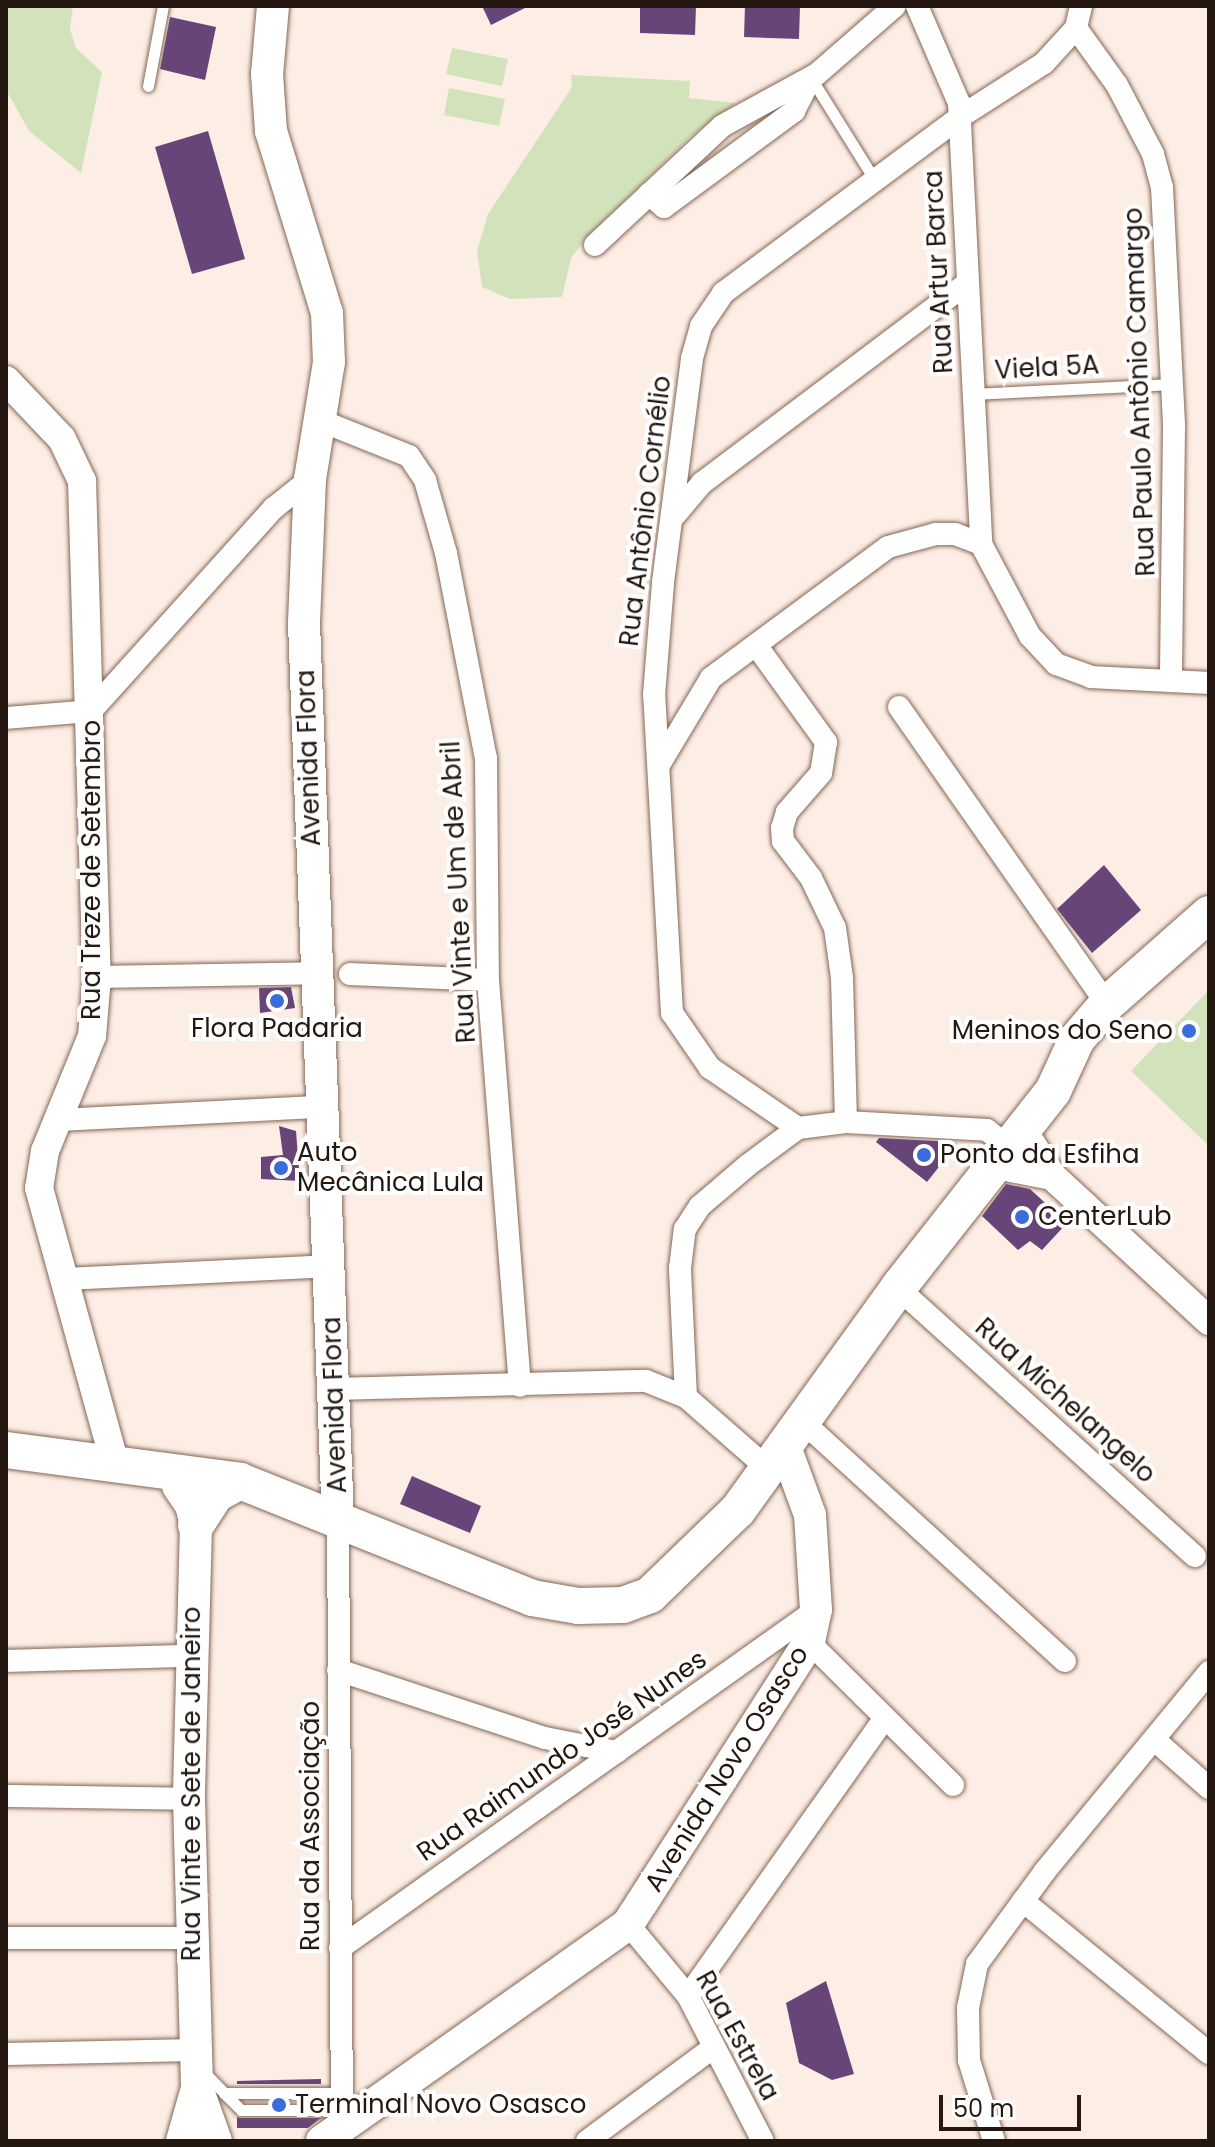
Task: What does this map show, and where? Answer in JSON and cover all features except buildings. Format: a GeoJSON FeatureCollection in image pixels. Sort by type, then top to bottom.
{"type":"FeatureCollection","features":[{"type":"Feature","properties":{"kind":"main road","name":"Avenida Flora"},"geometry":{"type":"LineString","coordinates":[[273,6],[267,60],[271,131],[327,313],[329,362],[310,479],[304,623],[320,1107],[331,1266],[338,1521]]}},
{"type":"Feature","properties":{"kind":"main road"},"geometry":{"type":"LineString","coordinates":[[6,1450],[115,1464],[168,1479],[178,1470],[228,1487],[276,1497],[532,1598],[578,1606],[623,1605],[650,1595],[738,1510],[898,1288],[1053,1091],[1077,1039],[1107,1004],[1209,914]]}},
{"type":"Feature","properties":{"kind":"main road","name":"Avenida Novo Osasco"},"geometry":{"type":"LineString","coordinates":[[337,2119],[628,1924],[809,1642],[816,1610],[810,1515],[784,1445]]}},
{"type":"Feature","properties":{"kind":"main road","name":"Rua Vinte e Sete de Janeiro"},"geometry":{"type":"LineString","coordinates":[[168,1479],[191,1505],[196,1525],[189,1656],[191,1938],[203,2073],[216,2141]]}},
{"type":"Feature","properties":{"kind":"main road"},"geometry":{"type":"LineString","coordinates":[[196,1525],[228,1487]]}},
{"type":"Feature","properties":{"kind":"main road","name":"Rua Vinte e Sete de Janeiro"},"geometry":{"type":"LineString","coordinates":[[182,2141],[203,2073]]}},
{"type":"Feature","properties":{"kind":"street"},"geometry":{"type":"LineString","coordinates":[[595,245],[722,126],[811,78],[895,6]]}},
{"type":"Feature","properties":{"kind":"street","name":"Rua Artur Barca"},"geometry":{"type":"LineString","coordinates":[[917,6],[959,103],[981,544]]}},
{"type":"Feature","properties":{"kind":"street","name":"Rua Antônio Cornélio"},"geometry":{"type":"LineString","coordinates":[[798,1128],[710,1068],[672,1013],[654,695],[663,582],[675,515],[692,358],[701,326],[723,293],[960,117],[1044,63],[1078,17]]}},
{"type":"Feature","properties":{"kind":"street","name":"Rua Paulo Antônio Camargo"},"geometry":{"type":"LineString","coordinates":[[1078,17],[1153,154],[1166,218],[1172,384],[1171,681]]}},
{"type":"Feature","properties":{"kind":"street"},"geometry":{"type":"LineString","coordinates":[[649,194],[664,207],[794,111],[811,78]]}},
{"type":"Feature","properties":{"kind":"street"},"geometry":{"type":"LineString","coordinates":[[675,515],[702,483],[966,284]]}},
{"type":"Feature","properties":{"kind":"street","name":"Rua Treze de Setembro"},"geometry":{"type":"LineString","coordinates":[[9,387],[62,439],[82,481],[97,977],[92,1036],[45,1151],[39,1188],[115,1464]]}},
{"type":"Feature","properties":{"kind":"street","name":"Rua Vinte e Um de Abril"},"geometry":{"type":"LineString","coordinates":[[319,420],[409,456],[425,480],[446,553],[486,758],[488,980],[520,1386]]}},
{"type":"Feature","properties":{"kind":"street"},"geometry":{"type":"LineString","coordinates":[[6,718],[91,711],[274,508],[310,479]]}},
{"type":"Feature","properties":{"kind":"street"},"geometry":{"type":"LineString","coordinates":[[658,767],[711,678],[888,547],[936,534],[955,534],[981,544],[1030,636],[1056,664],[1091,677],[1209,683]]}},
{"type":"Feature","properties":{"kind":"street"},"geometry":{"type":"LineString","coordinates":[[756,645],[826,742],[821,773],[787,812],[782,828],[783,841],[811,878],[835,928],[842,978],[846,1122]]}},
{"type":"Feature","properties":{"kind":"street"},"geometry":{"type":"LineString","coordinates":[[899,707],[1107,1004]]}},
{"type":"Feature","properties":{"kind":"street"},"geometry":{"type":"LineString","coordinates":[[97,977],[316,973]]}},
{"type":"Feature","properties":{"kind":"street"},"geometry":{"type":"LineString","coordinates":[[350,974],[488,980]]}},
{"type":"Feature","properties":{"kind":"street"},"geometry":{"type":"LineString","coordinates":[[60,1120],[320,1107]]}},
{"type":"Feature","properties":{"kind":"street"},"geometry":{"type":"LineString","coordinates":[[686,1397],[680,1268],[685,1229],[700,1206],[798,1128],[846,1122],[987,1130],[1052,1176],[1209,1321]]}},
{"type":"Feature","properties":{"kind":"street"},"geometry":{"type":"LineString","coordinates":[[1009,1147],[1052,1176]]}},
{"type":"Feature","properties":{"kind":"street"},"geometry":{"type":"LineString","coordinates":[[66,1279],[331,1266]]}},
{"type":"Feature","properties":{"kind":"street","name":"Rua Michelangelo"},"geometry":{"type":"LineString","coordinates":[[898,1288],[1195,1556]]}},
{"type":"Feature","properties":{"kind":"street"},"geometry":{"type":"LineString","coordinates":[[334,1389],[646,1381],[784,1445],[1065,1661]]}},
{"type":"Feature","properties":{"kind":"street","name":"Rua da Associação"},"geometry":{"type":"LineString","coordinates":[[337,2119],[340,1948],[338,1521]]}},
{"type":"Feature","properties":{"kind":"street","name":"Rua Raimundo José Nunes"},"geometry":{"type":"LineString","coordinates":[[340,1948],[816,1610]]}},
{"type":"Feature","properties":{"kind":"street"},"geometry":{"type":"LineString","coordinates":[[809,1642],[883,1721],[953,1785]]}},
{"type":"Feature","properties":{"kind":"street"},"geometry":{"type":"LineString","coordinates":[[6,1661],[189,1656]]}},
{"type":"Feature","properties":{"kind":"street"},"geometry":{"type":"LineString","coordinates":[[338,1670],[545,1738],[617,1752]]}},
{"type":"Feature","properties":{"kind":"street"},"geometry":{"type":"LineString","coordinates":[[994,2141],[969,2060],[968,2008],[977,1964],[1023,1901],[1157,1742],[1209,1672]]}},
{"type":"Feature","properties":{"kind":"street"},"geometry":{"type":"LineString","coordinates":[[688,1996],[883,1721]]}},
{"type":"Feature","properties":{"kind":"street"},"geometry":{"type":"LineString","coordinates":[[1157,1742],[1209,1788]]}},
{"type":"Feature","properties":{"kind":"street"},"geometry":{"type":"LineString","coordinates":[[6,1796],[189,1799]]}},
{"type":"Feature","properties":{"kind":"street"},"geometry":{"type":"LineString","coordinates":[[1023,1901],[1209,2053]]}},
{"type":"Feature","properties":{"kind":"street","name":"Rua Estrela"},"geometry":{"type":"LineString","coordinates":[[628,1924],[688,1996],[763,2141]]}},
{"type":"Feature","properties":{"kind":"street"},"geometry":{"type":"LineString","coordinates":[[6,1938],[191,1938]]}},
{"type":"Feature","properties":{"kind":"street"},"geometry":{"type":"LineString","coordinates":[[587,2141],[714,2047]]}},
{"type":"Feature","properties":{"kind":"street"},"geometry":{"type":"LineString","coordinates":[[6,2054],[203,2073]]}},
{"type":"Feature","properties":{"kind":"lane"},"geometry":{"type":"LineString","coordinates":[[148,86],[163,6]]}},
{"type":"Feature","properties":{"kind":"lane"},"geometry":{"type":"LineString","coordinates":[[811,78],[874,179]]}},
{"type":"Feature","properties":{"kind":"lane","name":"Viela 5A"},"geometry":{"type":"LineString","coordinates":[[973,394],[1172,384]]}},
{"type":"Feature","properties":{"kind":"lane"},"geometry":{"type":"LineString","coordinates":[[203,2073],[241,2110],[337,2119]]}},
{"type":"Feature","properties":{"kind":"lane"},"geometry":{"type":"LineString","coordinates":[[203,2073],[337,2119]]}},
{"type":"Feature","properties":{"kind":"green space"},"geometry":{"type":"Polygon","coordinates":[[[6,6],[73,6],[70,29],[76,48],[102,72],[81,173],[29,131],[6,90],[6,6]]]}},
{"type":"Feature","properties":{"kind":"green space"},"geometry":{"type":"Polygon","coordinates":[[[452,48],[508,59],[502,86],[446,74],[452,48]]]}},
{"type":"Feature","properties":{"kind":"green space"},"geometry":{"type":"Polygon","coordinates":[[[571,75],[690,81],[689,98],[736,103],[691,136],[591,233],[571,258],[562,297],[510,299],[482,287],[477,251],[488,214],[572,87],[571,75]]]}},
{"type":"Feature","properties":{"kind":"green space"},"geometry":{"type":"Polygon","coordinates":[[[449,88],[505,99],[499,126],[444,115],[449,88]]]}},
{"type":"Feature","properties":{"kind":"green space","name":"Meninos do Seno"},"geometry":{"type":"Polygon","coordinates":[[[1209,990],[1209,1146],[1131,1071],[1209,990]]]}},
{"type":"Feature","properties":{"kind":"place","name":"Flora Padaria"},"geometry":{"type":"Point","coordinates":[277,1001]}},
{"type":"Feature","properties":{"kind":"place","name":"Meninos do Seno"},"geometry":{"type":"Point","coordinates":[1189,1031]}},
{"type":"Feature","properties":{"kind":"place","name":"Ponto da Esfiha"},"geometry":{"type":"Point","coordinates":[924,1155]}},
{"type":"Feature","properties":{"kind":"place","name":"Auto Mecânica Lula"},"geometry":{"type":"Point","coordinates":[281,1168]}},
{"type":"Feature","properties":{"kind":"place","name":"CenterLub"},"geometry":{"type":"Point","coordinates":[1022,1217]}},
{"type":"Feature","properties":{"kind":"place","name":"Terminal Novo Osasco"},"geometry":{"type":"Point","coordinates":[279,2105]}}]}
